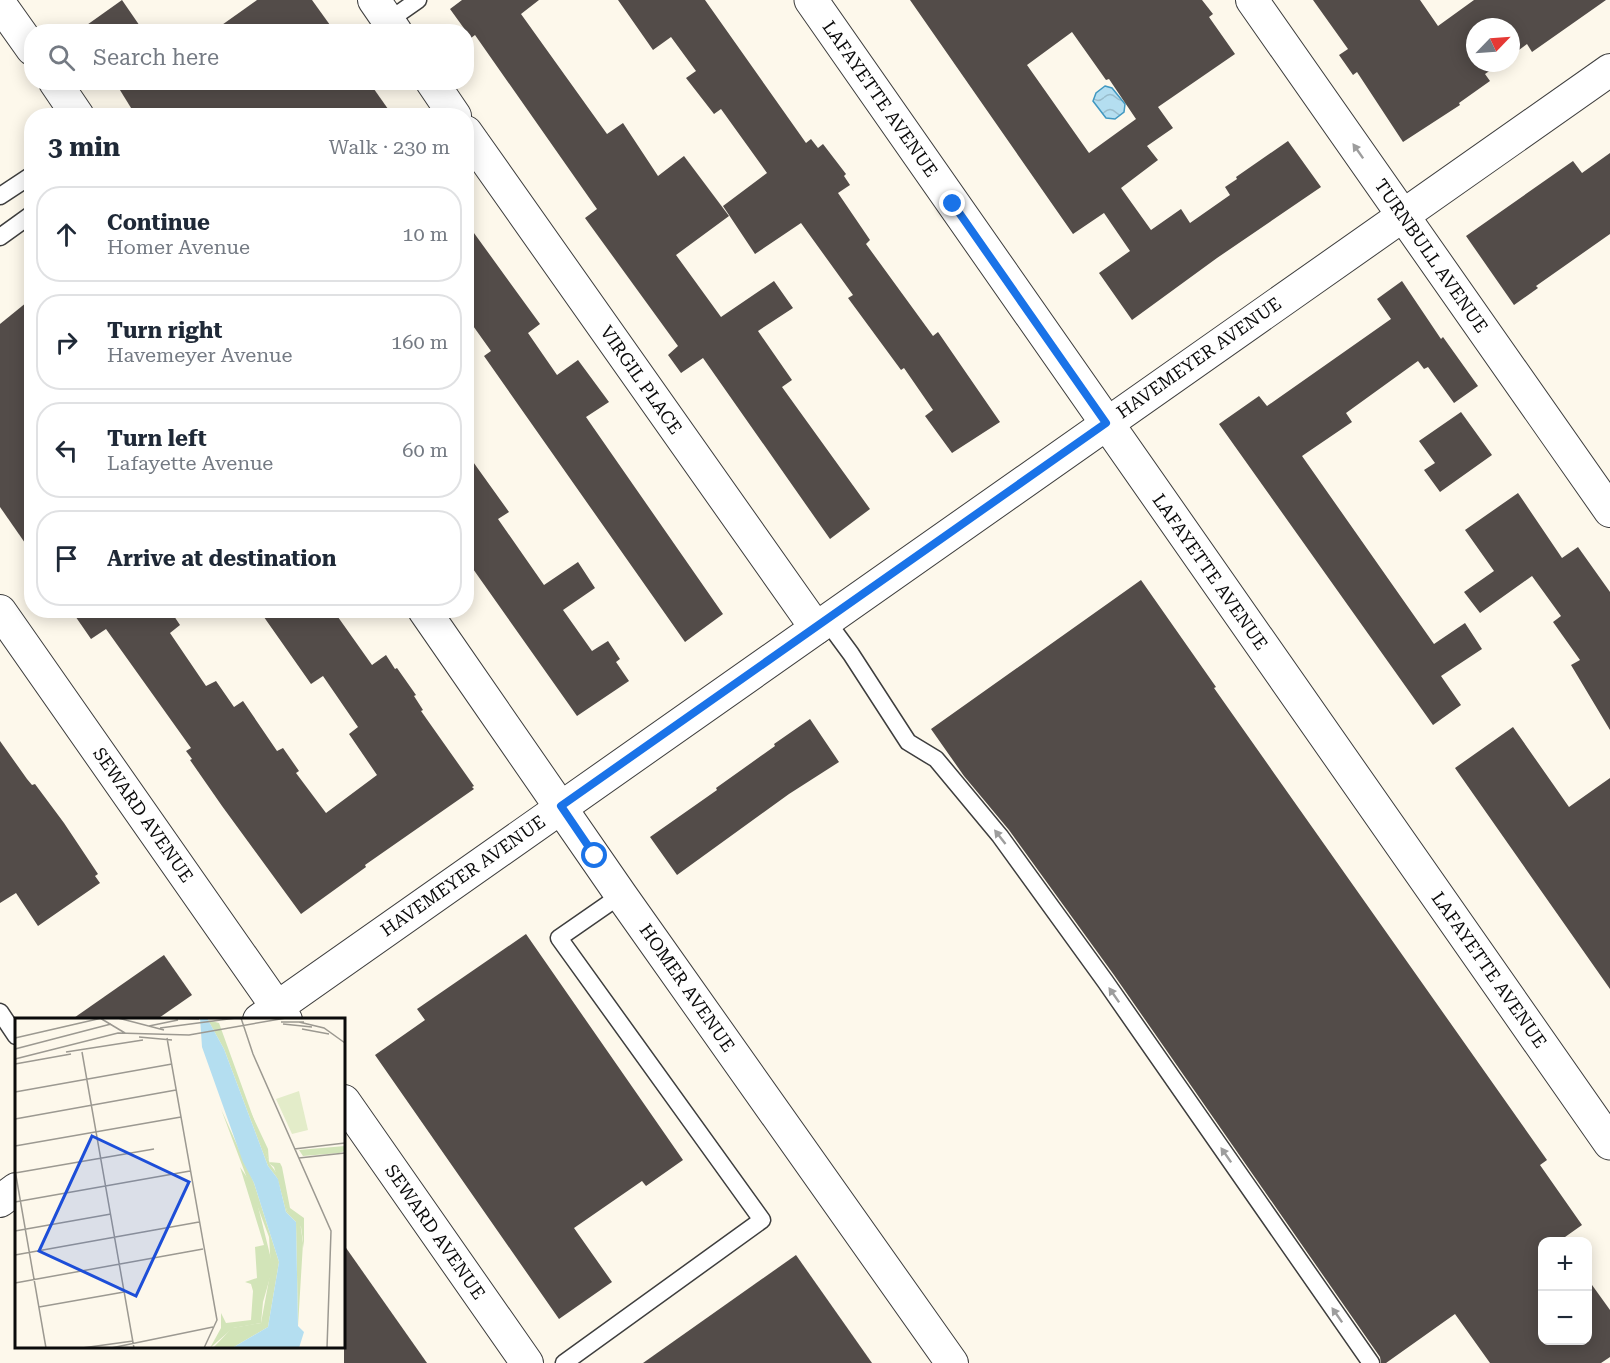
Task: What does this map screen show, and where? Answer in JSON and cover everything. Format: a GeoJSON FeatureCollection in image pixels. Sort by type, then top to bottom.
{"type":"FeatureCollection","features":[{"type":"Feature","properties":{"kind":"street","name":"LAFAYETTE AVENUE"},"geometry":{"type":"LineString","coordinates":[[811,0],[1610,1143]]}},
{"type":"Feature","properties":{"kind":"street","name":"TURNBULL AVENUE"},"geometry":{"type":"LineString","coordinates":[[1252,0],[1610,511]]}},
{"type":"Feature","properties":{"kind":"street"},"geometry":{"type":"LineString","coordinates":[[0,4],[24,38]]}},
{"type":"Feature","properties":{"kind":"street","name":"HAVEMEYER AVENUE"},"geometry":{"type":"LineString","coordinates":[[274,1015],[561,806],[1610,70]]}},
{"type":"Feature","properties":{"kind":"street"},"geometry":{"type":"LineString","coordinates":[[60,90],[73,108]]}},
{"type":"Feature","properties":{"kind":"street"},"geometry":{"type":"LineString","coordinates":[[437,90],[450,108]]}},
{"type":"Feature","properties":{"kind":"street","name":"VIRGIL PLACE"},"geometry":{"type":"LineString","coordinates":[[474,143],[821,624]]}},
{"type":"Feature","properties":{"kind":"street","name":"SEWARD AVENUE"},"geometry":{"type":"LineString","coordinates":[[0,611],[274,1015]]}},
{"type":"Feature","properties":{"kind":"street","name":"HOMER AVENUE"},"geometry":{"type":"LineString","coordinates":[[430,618],[621,895],[952,1363]]}},
{"type":"Feature","properties":{"kind":"street","name":"SEWARD AVENUE"},"geometry":{"type":"LineString","coordinates":[[345,1102],[527,1363]]}},
{"type":"Feature","properties":{"kind":"street"},"geometry":{"type":"LineString","coordinates":[[0,1201],[15,1190]]}},
{"type":"Feature","properties":{"kind":"lane"},"geometry":{"type":"LineString","coordinates":[[386,17],[418,0]]}},
{"type":"Feature","properties":{"kind":"lane"},"geometry":{"type":"LineString","coordinates":[[0,196],[24,180]]}},
{"type":"Feature","properties":{"kind":"lane"},"geometry":{"type":"LineString","coordinates":[[0,237],[24,220]]}},
{"type":"Feature","properties":{"kind":"lane"},"geometry":{"type":"LineString","coordinates":[[821,624],[851,654],[908,742],[936,759],[1000,836],[1105,981],[1371,1363]]}},
{"type":"Feature","properties":{"kind":"lane"},"geometry":{"type":"LineString","coordinates":[[564,1363],[762,1221],[559,938],[621,895]]}},
{"type":"Feature","properties":{"kind":"lane"},"geometry":{"type":"LineString","coordinates":[[0,1012],[15,1034]]}},
{"type":"Feature","properties":{"kind":"water"},"geometry":{"type":"Polygon","coordinates":[[[1105,86],[1112,88],[1125,104],[1124,112],[1115,119],[1106,118],[1093,101],[1096,93],[1105,86]]]}},
{"type":"Feature","properties":{"kind":"building"},"geometry":{"type":"Polygon","coordinates":[[[122,0],[138,24],[88,24],[122,0]]]}},
{"type":"Feature","properties":{"kind":"building"},"geometry":{"type":"Polygon","coordinates":[[[257,0],[312,0],[329,24],[223,24],[257,0]]]}},
{"type":"Feature","properties":{"kind":"building"},"geometry":{"type":"Polygon","coordinates":[[[462,0],[539,0],[521,14],[607,134],[623,123],[658,176],[684,156],[729,216],[676,255],[721,317],[774,281],[793,308],[758,331],[792,380],[782,387],[870,509],[830,539],[703,358],[681,373],[668,355],[678,346],[585,218],[597,209],[474,36],[474,24],[461,24],[450,9],[462,0]]]}},
{"type":"Feature","properties":{"kind":"building"},"geometry":{"type":"Polygon","coordinates":[[[618,0],[705,0],[806,143],[811,139],[818,148],[823,144],[846,174],[844,176],[850,185],[838,193],[870,240],[866,244],[933,336],[938,332],[1000,422],[952,453],[925,416],[933,410],[904,368],[901,370],[848,298],[853,295],[801,223],[755,254],[723,206],[767,173],[721,109],[714,114],[686,78],[696,71],[671,37],[653,50],[618,0]]]}},
{"type":"Feature","properties":{"kind":"building"},"geometry":{"type":"Polygon","coordinates":[[[910,0],[1202,0],[1213,14],[1209,17],[1235,54],[1158,107],[1173,128],[1147,146],[1158,160],[1121,188],[1151,230],[1181,209],[1190,223],[1230,195],[1225,187],[1237,179],[1236,177],[1288,141],[1321,187],[1132,320],[1099,273],[1130,251],[1104,213],[1073,234],[910,0]],[[1072,32],[1027,65],[1089,153],[1136,119],[1109,79],[1106,80],[1072,32]]]}},
{"type":"Feature","properties":{"kind":"building"},"geometry":{"type":"Polygon","coordinates":[[[1313,0],[1420,0],[1438,26],[1474,0],[1606,0],[1532,52],[1527,44],[1520,49],[1520,18],[1466,18],[1466,72],[1488,72],[1485,74],[1490,81],[1459,103],[1460,105],[1403,142],[1357,72],[1353,75],[1339,55],[1348,49],[1313,0]]]}},
{"type":"Feature","properties":{"kind":"building"},"geometry":{"type":"Polygon","coordinates":[[[120,90],[375,90],[387,108],[131,108],[120,90]]]}},
{"type":"Feature","properties":{"kind":"building"},"geometry":{"type":"Polygon","coordinates":[[[1610,153],[1610,234],[1536,286],[1538,288],[1514,305],[1466,236],[1573,161],[1582,173],[1610,153]]]}},
{"type":"Feature","properties":{"kind":"building"},"geometry":{"type":"Polygon","coordinates":[[[474,233],[540,324],[528,333],[557,375],[578,360],[609,402],[586,417],[723,614],[685,642],[484,356],[491,351],[474,327],[474,233]]]}},
{"type":"Feature","properties":{"kind":"building"},"geometry":{"type":"Polygon","coordinates":[[[1402,281],[1441,339],[1443,337],[1478,386],[1454,403],[1428,367],[1424,369],[1418,361],[1346,413],[1352,422],[1302,456],[1434,644],[1465,623],[1482,649],[1441,676],[1461,705],[1433,725],[1219,424],[1259,396],[1267,406],[1391,319],[1377,299],[1402,281]]]}},
{"type":"Feature","properties":{"kind":"building"},"geometry":{"type":"Polygon","coordinates":[[[24,304],[24,542],[0,507],[0,324],[24,304]]]}},
{"type":"Feature","properties":{"kind":"building"},"geometry":{"type":"Polygon","coordinates":[[[1461,412],[1492,455],[1440,492],[1424,470],[1435,463],[1419,441],[1461,412]]]}},
{"type":"Feature","properties":{"kind":"building"},"geometry":{"type":"Polygon","coordinates":[[[474,463],[509,512],[498,519],[544,585],[578,562],[595,588],[563,610],[592,651],[608,641],[620,659],[616,662],[629,681],[577,716],[474,570],[474,463]]]}},
{"type":"Feature","properties":{"kind":"building"},"geometry":{"type":"Polygon","coordinates":[[[1518,493],[1562,558],[1578,547],[1610,592],[1610,730],[1571,665],[1580,660],[1553,622],[1561,616],[1532,576],[1480,613],[1464,592],[1494,571],[1465,530],[1518,493]]]}},
{"type":"Feature","properties":{"kind":"building"},"geometry":{"type":"Polygon","coordinates":[[[1141,580],[1216,687],[1214,688],[1547,1160],[1540,1165],[1582,1225],[1565,1237],[1538,1237],[1538,1345],[1592,1345],[1592,1285],[1610,1310],[1610,1357],[1601,1363],[1490,1363],[1455,1314],[1386,1363],[1381,1363],[1380,1357],[1114,975],[1009,830],[964,776],[931,729],[1141,580]]]}},
{"type":"Feature","properties":{"kind":"building"},"geometry":{"type":"Polygon","coordinates":[[[77,618],[175,618],[180,625],[170,633],[206,686],[216,681],[234,707],[243,701],[277,751],[283,748],[299,771],[296,773],[326,813],[377,775],[349,734],[358,727],[323,676],[311,684],[265,618],[339,618],[372,665],[386,655],[395,669],[397,668],[416,695],[414,696],[423,710],[421,711],[474,789],[365,865],[366,867],[301,914],[190,760],[192,759],[186,751],[191,748],[106,629],[91,639],[77,618]]]}},
{"type":"Feature","properties":{"kind":"building"},"geometry":{"type":"Polygon","coordinates":[[[810,719],[839,762],[789,794],[677,875],[650,837],[717,790],[716,788],[810,719]]]}},
{"type":"Feature","properties":{"kind":"building"},"geometry":{"type":"Polygon","coordinates":[[[1513,727],[1569,807],[1610,778],[1610,989],[1455,768],[1513,727]]]}},
{"type":"Feature","properties":{"kind":"building"},"geometry":{"type":"Polygon","coordinates":[[[0,741],[27,779],[32,785],[35,784],[64,823],[98,874],[95,876],[100,883],[38,926],[16,893],[0,903],[0,741]]]}},
{"type":"Feature","properties":{"kind":"building"},"geometry":{"type":"Polygon","coordinates":[[[526,934],[683,1160],[646,1186],[642,1181],[574,1228],[612,1282],[559,1319],[375,1055],[425,1020],[417,1009],[526,934]]]}},
{"type":"Feature","properties":{"kind":"building"},"geometry":{"type":"Polygon","coordinates":[[[164,955],[192,995],[159,1018],[74,1018],[164,955]]]}},
{"type":"Feature","properties":{"kind":"building"},"geometry":{"type":"Polygon","coordinates":[[[345,1246],[427,1363],[344,1363],[345,1348],[345,1246]]]}},
{"type":"Feature","properties":{"kind":"building"},"geometry":{"type":"Polygon","coordinates":[[[796,1255],[872,1363],[643,1363],[796,1255]]]}},
{"type":"Feature","properties":{"kind":"route"},"geometry":{"type":"LineString","coordinates":[[595,856],[561,806],[1106,423],[953,204]]}}]}
